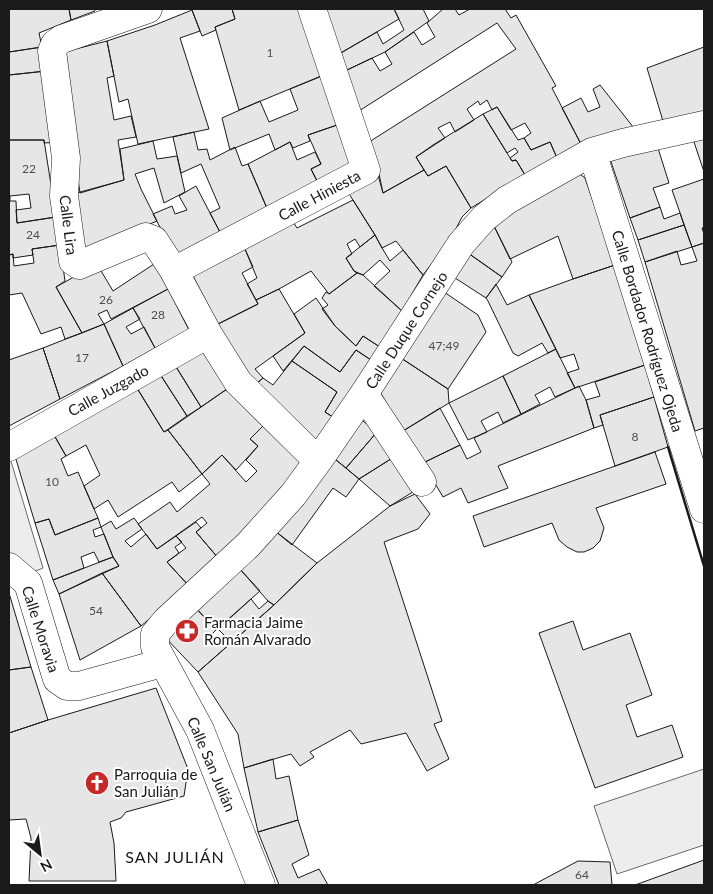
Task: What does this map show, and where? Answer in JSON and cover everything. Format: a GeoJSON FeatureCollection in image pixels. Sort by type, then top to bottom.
{"type":"FeatureCollection","features":[{"type":"Feature","properties":{"kind":"street","name":"Calle Lira"},"geometry":{"type":"LineString","coordinates":[[148,9],[62,39],[54,44],[52,51],[66,158],[64,196],[73,262],[79,265],[146,237],[154,240],[238,382],[318,461]]}},
{"type":"Feature","properties":{"kind":"street","name":"Calle Hiniesta"},"geometry":{"type":"LineString","coordinates":[[174,271],[366,170],[312,9]]}},
{"type":"Feature","properties":{"kind":"street","name":"Calle Duque Cornejo"},"geometry":{"type":"LineString","coordinates":[[166,621],[248,545],[293,495],[364,394],[461,244],[484,218],[507,200],[592,152],[704,125]]}},
{"type":"Feature","properties":{"kind":"street","name":"Calle Bordador Rodríguez Ojeda"},"geometry":{"type":"LineString","coordinates":[[592,152],[695,447],[704,509]]}},
{"type":"Feature","properties":{"kind":"street","name":"Calle Juzgado"},"geometry":{"type":"LineString","coordinates":[[9,447],[208,334]]}},
{"type":"Feature","properties":{"kind":"street"},"geometry":{"type":"LineString","coordinates":[[364,394],[422,482]]}},
{"type":"Feature","properties":{"kind":"street","name":"Calle Moravia"},"geometry":{"type":"LineString","coordinates":[[9,567],[28,583],[57,679],[66,686],[79,686],[162,663]]}},
{"type":"Feature","properties":{"kind":"street","name":"Calle San Julián"},"geometry":{"type":"LineString","coordinates":[[166,621],[155,634],[155,647],[200,730],[261,885]]}},
{"type":"Feature","properties":{"kind":"shaded area"},"geometry":{"type":"Polygon","coordinates":[[[9,459],[43,568],[9,582],[9,459]]]}},
{"type":"Feature","properties":{"kind":"shaded area"},"geometry":{"type":"Polygon","coordinates":[[[704,769],[704,845],[617,874],[594,806],[704,769]]]}},
{"type":"Feature","properties":{"kind":"building"},"geometry":{"type":"Polygon","coordinates":[[[9,9],[69,9],[71,20],[39,33],[42,47],[9,52],[9,9]]]}},
{"type":"Feature","properties":{"kind":"building"},"geometry":{"type":"Polygon","coordinates":[[[69,9],[94,9],[95,11],[71,20],[69,9]]]}},
{"type":"Feature","properties":{"kind":"building"},"geometry":{"type":"Polygon","coordinates":[[[232,9],[235,19],[215,27],[216,30],[202,36],[192,10],[232,9]]]}},
{"type":"Feature","properties":{"kind":"building"},"geometry":{"type":"Polygon","coordinates":[[[232,9],[303,9],[326,74],[239,110],[215,27],[235,19],[232,9]]]}},
{"type":"Feature","properties":{"kind":"building"},"geometry":{"type":"Polygon","coordinates":[[[324,9],[394,9],[399,19],[339,54],[324,9]]]}},
{"type":"Feature","properties":{"kind":"building"},"geometry":{"type":"Polygon","coordinates":[[[394,9],[423,9],[429,21],[385,52],[345,71],[339,54],[377,32],[383,44],[404,30],[394,9]]]}},
{"type":"Feature","properties":{"kind":"building"},"geometry":{"type":"Polygon","coordinates":[[[443,9],[455,9],[459,15],[470,9],[505,9],[511,18],[516,15],[556,86],[552,88],[582,146],[557,158],[550,142],[531,150],[524,138],[531,133],[525,123],[511,130],[497,107],[492,110],[487,100],[480,105],[478,101],[467,109],[474,120],[455,132],[450,122],[438,128],[445,138],[416,157],[424,170],[383,193],[369,142],[516,49],[497,23],[359,111],[345,71],[372,58],[380,71],[392,64],[385,52],[414,32],[422,45],[435,37],[427,23],[443,9]]]}},
{"type":"Feature","properties":{"kind":"building"},"geometry":{"type":"Polygon","coordinates":[[[192,10],[200,31],[180,38],[209,129],[138,144],[128,99],[119,102],[107,41],[192,10]]]}},
{"type":"Feature","properties":{"kind":"building"},"geometry":{"type":"Polygon","coordinates":[[[107,41],[114,76],[107,78],[114,120],[131,116],[136,137],[118,140],[124,180],[80,193],[60,53],[107,41]]]}},
{"type":"Feature","properties":{"kind":"building"},"geometry":{"type":"Polygon","coordinates":[[[42,47],[46,71],[9,75],[9,52],[42,47]]]}},
{"type":"Feature","properties":{"kind":"building"},"geometry":{"type":"Polygon","coordinates":[[[704,47],[704,114],[663,121],[647,68],[704,47]]]}},
{"type":"Feature","properties":{"kind":"building"},"geometry":{"type":"Polygon","coordinates":[[[46,71],[59,142],[44,143],[44,140],[9,140],[9,75],[46,71]]]}},
{"type":"Feature","properties":{"kind":"building"},"geometry":{"type":"Polygon","coordinates":[[[322,76],[340,124],[308,135],[310,141],[293,148],[290,142],[275,150],[269,134],[230,150],[222,118],[260,101],[269,122],[298,110],[290,89],[322,76]]]}},
{"type":"Feature","properties":{"kind":"building"},"geometry":{"type":"Polygon","coordinates":[[[600,85],[634,128],[611,132],[582,146],[562,108],[581,98],[588,112],[600,107],[593,89],[600,85]]]}},
{"type":"Feature","properties":{"kind":"building"},"geometry":{"type":"Polygon","coordinates":[[[497,107],[518,140],[524,138],[531,150],[550,142],[557,158],[525,175],[516,160],[512,161],[510,158],[518,152],[515,148],[507,153],[483,114],[497,107]]]}},
{"type":"Feature","properties":{"kind":"building"},"geometry":{"type":"Polygon","coordinates":[[[483,114],[512,161],[516,160],[525,175],[471,208],[446,166],[428,176],[416,157],[483,114]]]}},
{"type":"Feature","properties":{"kind":"building"},"geometry":{"type":"Polygon","coordinates":[[[340,124],[354,169],[320,187],[311,169],[321,164],[308,135],[340,124]]]}},
{"type":"Feature","properties":{"kind":"building"},"geometry":{"type":"Polygon","coordinates":[[[194,132],[198,150],[207,149],[210,160],[235,147],[242,166],[248,164],[269,213],[222,236],[210,213],[220,208],[201,164],[181,173],[173,137],[194,132]]]}},
{"type":"Feature","properties":{"kind":"building"},"geometry":{"type":"Polygon","coordinates":[[[704,137],[704,172],[693,139],[704,137]]]}},
{"type":"Feature","properties":{"kind":"building"},"geometry":{"type":"Polygon","coordinates":[[[9,140],[44,140],[56,217],[17,223],[16,210],[31,208],[29,194],[10,196],[9,201],[9,140]]]}},
{"type":"Feature","properties":{"kind":"building"},"geometry":{"type":"Polygon","coordinates":[[[153,141],[157,159],[177,156],[185,192],[164,203],[154,168],[135,174],[157,221],[80,253],[73,194],[124,180],[120,149],[153,141]]]}},
{"type":"Feature","properties":{"kind":"building"},"geometry":{"type":"Polygon","coordinates":[[[290,142],[297,160],[315,152],[321,164],[311,169],[320,187],[269,213],[248,164],[290,142]]]}},
{"type":"Feature","properties":{"kind":"building"},"geometry":{"type":"Polygon","coordinates":[[[657,145],[669,183],[653,188],[660,207],[630,218],[610,159],[657,145]]]}},
{"type":"Feature","properties":{"kind":"building"},"geometry":{"type":"Polygon","coordinates":[[[446,166],[471,208],[462,217],[450,240],[423,275],[396,241],[382,248],[346,189],[379,174],[383,193],[424,170],[428,176],[446,166]]]}},
{"type":"Feature","properties":{"kind":"building"},"geometry":{"type":"Polygon","coordinates":[[[580,174],[585,178],[615,265],[573,279],[558,236],[510,259],[491,220],[580,174]]]}},
{"type":"Feature","properties":{"kind":"building"},"geometry":{"type":"Polygon","coordinates":[[[704,179],[704,227],[702,228],[704,243],[692,247],[672,190],[704,179]]]}},
{"type":"Feature","properties":{"kind":"building"},"geometry":{"type":"Polygon","coordinates":[[[196,186],[222,236],[177,259],[153,214],[172,206],[175,214],[187,210],[179,196],[196,186]]]}},
{"type":"Feature","properties":{"kind":"building"},"geometry":{"type":"Polygon","coordinates":[[[353,200],[375,235],[360,247],[355,239],[347,244],[352,254],[346,258],[357,273],[329,294],[311,271],[256,300],[247,284],[257,278],[245,249],[290,217],[297,228],[353,200]]]}},
{"type":"Feature","properties":{"kind":"building"},"geometry":{"type":"Polygon","coordinates":[[[9,201],[16,201],[17,223],[56,217],[60,245],[32,249],[33,255],[13,258],[13,254],[9,255],[9,201]]]}},
{"type":"Feature","properties":{"kind":"building"},"geometry":{"type":"Polygon","coordinates":[[[660,207],[664,219],[680,213],[684,225],[638,240],[630,218],[660,207]]]}},
{"type":"Feature","properties":{"kind":"building"},"geometry":{"type":"Polygon","coordinates":[[[491,220],[512,262],[502,277],[468,253],[491,220]]]}},
{"type":"Feature","properties":{"kind":"building"},"geometry":{"type":"Polygon","coordinates":[[[684,225],[692,247],[645,262],[638,240],[684,225]]]}},
{"type":"Feature","properties":{"kind":"building"},"geometry":{"type":"Polygon","coordinates":[[[375,235],[390,261],[403,250],[423,275],[402,311],[374,286],[390,271],[380,260],[363,275],[354,271],[346,258],[375,235]]]}},
{"type":"Feature","properties":{"kind":"building"},"geometry":{"type":"Polygon","coordinates":[[[704,243],[704,428],[695,431],[645,262],[677,251],[681,265],[697,261],[692,247],[704,243]]]}},
{"type":"Feature","properties":{"kind":"building"},"geometry":{"type":"Polygon","coordinates":[[[60,245],[65,281],[56,287],[82,333],[65,339],[61,327],[41,334],[22,293],[9,295],[9,255],[13,254],[14,266],[34,263],[32,249],[60,245]]]}},
{"type":"Feature","properties":{"kind":"building"},"geometry":{"type":"Polygon","coordinates":[[[245,249],[253,267],[242,273],[258,304],[218,324],[193,274],[245,249]]]}},
{"type":"Feature","properties":{"kind":"building"},"geometry":{"type":"Polygon","coordinates":[[[468,253],[502,277],[486,298],[452,276],[468,253]]]}},
{"type":"Feature","properties":{"kind":"building"},"geometry":{"type":"Polygon","coordinates":[[[97,264],[113,291],[154,264],[168,289],[111,319],[107,310],[98,314],[104,324],[82,333],[56,287],[97,264]]]}},
{"type":"Feature","properties":{"kind":"building"},"geometry":{"type":"Polygon","coordinates":[[[615,265],[645,365],[575,388],[567,373],[579,369],[574,354],[560,358],[529,295],[615,265]]]}},
{"type":"Feature","properties":{"kind":"building"},"geometry":{"type":"Polygon","coordinates":[[[357,273],[363,275],[402,311],[383,349],[363,336],[356,346],[335,326],[322,309],[328,305],[322,298],[326,292],[329,294],[357,273]]]}},
{"type":"Feature","properties":{"kind":"building"},"geometry":{"type":"Polygon","coordinates":[[[496,284],[507,305],[529,295],[556,349],[548,353],[542,343],[518,356],[513,353],[486,298],[496,284]]]}},
{"type":"Feature","properties":{"kind":"building"},"geometry":{"type":"Polygon","coordinates":[[[168,289],[189,330],[155,348],[133,308],[168,289]]]}},
{"type":"Feature","properties":{"kind":"building"},"geometry":{"type":"Polygon","coordinates":[[[279,289],[305,333],[255,369],[263,378],[255,385],[246,376],[218,324],[258,304],[256,300],[279,289]]]}},
{"type":"Feature","properties":{"kind":"building"},"geometry":{"type":"Polygon","coordinates":[[[444,292],[478,315],[486,332],[448,389],[401,358],[444,292]]]}},
{"type":"Feature","properties":{"kind":"building"},"geometry":{"type":"Polygon","coordinates":[[[316,298],[335,326],[356,346],[363,336],[383,349],[374,362],[356,350],[340,372],[304,346],[283,371],[273,356],[305,333],[294,314],[316,298]]]}},
{"type":"Feature","properties":{"kind":"building"},"geometry":{"type":"Polygon","coordinates":[[[133,308],[140,319],[126,327],[131,334],[144,327],[155,348],[123,366],[104,324],[133,308]]]}},
{"type":"Feature","properties":{"kind":"building"},"geometry":{"type":"Polygon","coordinates":[[[104,324],[123,366],[60,399],[43,348],[104,324]]]}},
{"type":"Feature","properties":{"kind":"building"},"geometry":{"type":"Polygon","coordinates":[[[202,344],[227,389],[201,407],[173,362],[202,344]]]}},
{"type":"Feature","properties":{"kind":"building"},"geometry":{"type":"Polygon","coordinates":[[[304,346],[340,372],[356,350],[374,362],[339,421],[325,412],[337,392],[292,361],[304,346]]]}},
{"type":"Feature","properties":{"kind":"building"},"geometry":{"type":"Polygon","coordinates":[[[43,348],[60,399],[9,426],[9,360],[43,348]]]}},
{"type":"Feature","properties":{"kind":"building"},"geometry":{"type":"Polygon","coordinates":[[[556,349],[575,388],[555,397],[550,387],[535,395],[540,404],[521,414],[503,376],[556,349]]]}},
{"type":"Feature","properties":{"kind":"building"},"geometry":{"type":"Polygon","coordinates":[[[401,358],[448,389],[449,403],[403,431],[380,392],[401,358]]]}},
{"type":"Feature","properties":{"kind":"building"},"geometry":{"type":"Polygon","coordinates":[[[292,361],[337,392],[325,412],[336,419],[318,446],[255,385],[263,378],[273,385],[292,361]]]}},
{"type":"Feature","properties":{"kind":"building"},"geometry":{"type":"Polygon","coordinates":[[[173,362],[201,407],[187,416],[158,371],[173,362]]]}},
{"type":"Feature","properties":{"kind":"building"},"geometry":{"type":"Polygon","coordinates":[[[645,365],[654,397],[600,415],[603,425],[594,428],[586,400],[600,396],[595,382],[645,365]]]}},
{"type":"Feature","properties":{"kind":"building"},"geometry":{"type":"Polygon","coordinates":[[[158,371],[187,416],[164,432],[135,385],[158,371]]]}},
{"type":"Feature","properties":{"kind":"building"},"geometry":{"type":"Polygon","coordinates":[[[503,376],[521,414],[503,423],[498,412],[481,421],[487,432],[468,440],[449,403],[503,376]]]}},
{"type":"Feature","properties":{"kind":"building"},"geometry":{"type":"Polygon","coordinates":[[[579,386],[586,400],[594,428],[498,466],[508,488],[468,503],[461,488],[443,497],[423,463],[460,445],[467,459],[481,452],[474,438],[579,386]]]}},
{"type":"Feature","properties":{"kind":"building"},"geometry":{"type":"Polygon","coordinates":[[[137,388],[164,432],[168,430],[202,474],[179,492],[172,482],[118,517],[108,500],[94,509],[84,486],[100,475],[86,445],[66,456],[54,435],[137,388]]]}},
{"type":"Feature","properties":{"kind":"building"},"geometry":{"type":"Polygon","coordinates":[[[227,389],[264,425],[250,439],[258,446],[236,470],[222,455],[202,474],[168,430],[227,389]]]}},
{"type":"Feature","properties":{"kind":"building"},"geometry":{"type":"Polygon","coordinates":[[[654,397],[668,447],[615,466],[600,415],[654,397]]]}},
{"type":"Feature","properties":{"kind":"building"},"geometry":{"type":"Polygon","coordinates":[[[440,408],[460,445],[423,463],[403,431],[440,408]]]}},
{"type":"Feature","properties":{"kind":"building"},"geometry":{"type":"Polygon","coordinates":[[[358,417],[377,432],[346,468],[330,455],[358,417]]]}},
{"type":"Feature","properties":{"kind":"building"},"geometry":{"type":"Polygon","coordinates":[[[264,425],[298,454],[303,467],[219,559],[196,532],[207,523],[202,517],[157,549],[138,524],[170,502],[177,512],[210,484],[202,474],[222,455],[246,482],[257,471],[246,460],[258,446],[250,439],[264,425]]]}},
{"type":"Feature","properties":{"kind":"building"},"geometry":{"type":"Polygon","coordinates":[[[377,432],[394,457],[359,479],[346,468],[377,432]]]}},
{"type":"Feature","properties":{"kind":"building"},"geometry":{"type":"Polygon","coordinates":[[[54,435],[66,456],[61,459],[68,476],[78,472],[98,518],[55,535],[49,519],[35,523],[15,456],[54,435]]]}},
{"type":"Feature","properties":{"kind":"building"},"geometry":{"type":"Polygon","coordinates":[[[655,452],[666,484],[596,508],[604,528],[600,541],[593,548],[584,552],[577,552],[567,547],[559,540],[552,523],[484,547],[473,516],[655,452]]]}},
{"type":"Feature","properties":{"kind":"building"},"geometry":{"type":"Polygon","coordinates":[[[330,455],[359,479],[346,497],[333,488],[292,545],[275,531],[330,455]]]}},
{"type":"Feature","properties":{"kind":"building"},"geometry":{"type":"Polygon","coordinates":[[[394,457],[416,490],[390,506],[359,479],[394,457]]]}},
{"type":"Feature","properties":{"kind":"building"},"geometry":{"type":"Polygon","coordinates":[[[415,494],[430,514],[418,529],[384,542],[442,721],[434,724],[449,759],[427,771],[406,733],[361,744],[350,730],[310,752],[314,757],[300,766],[291,754],[244,768],[238,734],[198,672],[274,605],[317,563],[390,506],[415,494]]]}},
{"type":"Feature","properties":{"kind":"building"},"geometry":{"type":"Polygon","coordinates":[[[98,518],[101,527],[93,530],[95,537],[104,534],[113,557],[99,562],[94,552],[81,557],[84,568],[53,580],[35,523],[49,519],[55,535],[98,518]]]}},
{"type":"Feature","properties":{"kind":"building"},"geometry":{"type":"Polygon","coordinates":[[[134,518],[142,529],[125,541],[131,547],[146,534],[157,549],[176,536],[182,542],[175,547],[179,553],[167,562],[189,586],[141,626],[102,573],[119,566],[113,557],[101,527],[111,521],[116,529],[134,518]]]}},
{"type":"Feature","properties":{"kind":"building"},"geometry":{"type":"Polygon","coordinates":[[[196,522],[201,528],[196,532],[219,559],[189,586],[167,562],[186,548],[176,536],[196,522]]]}},
{"type":"Feature","properties":{"kind":"building"},"geometry":{"type":"Polygon","coordinates":[[[275,531],[317,563],[274,605],[268,601],[239,568],[275,531]]]}},
{"type":"Feature","properties":{"kind":"building"},"geometry":{"type":"Polygon","coordinates":[[[113,557],[119,566],[59,594],[53,580],[113,557]]]}},
{"type":"Feature","properties":{"kind":"building"},"geometry":{"type":"Polygon","coordinates":[[[239,568],[260,591],[216,630],[195,607],[239,568]]]}},
{"type":"Feature","properties":{"kind":"building"},"geometry":{"type":"Polygon","coordinates":[[[102,573],[141,626],[80,660],[59,594],[102,573]]]}},
{"type":"Feature","properties":{"kind":"building"},"geometry":{"type":"Polygon","coordinates":[[[9,593],[31,667],[9,670],[9,593]]]}},
{"type":"Feature","properties":{"kind":"building"},"geometry":{"type":"Polygon","coordinates":[[[251,599],[259,609],[268,601],[274,605],[198,672],[164,636],[195,607],[216,630],[211,635],[218,643],[225,636],[218,629],[251,599]]]}},
{"type":"Feature","properties":{"kind":"building"},"geometry":{"type":"Polygon","coordinates":[[[573,621],[583,650],[630,633],[652,695],[626,705],[637,737],[672,725],[683,757],[595,788],[539,633],[573,621]]]}},
{"type":"Feature","properties":{"kind":"building"},"geometry":{"type":"Polygon","coordinates":[[[31,667],[48,720],[9,733],[9,670],[31,667]]]}},
{"type":"Feature","properties":{"kind":"building","name":"Parroquia de San Julián"},"geometry":{"type":"Polygon","coordinates":[[[156,688],[188,769],[184,796],[126,812],[121,818],[110,822],[114,843],[116,881],[29,881],[31,838],[26,819],[9,820],[9,733],[156,688]]]}},
{"type":"Feature","properties":{"kind":"building"},"geometry":{"type":"Polygon","coordinates":[[[273,759],[276,779],[289,776],[298,820],[258,832],[244,768],[273,759]]]}},
{"type":"Feature","properties":{"kind":"building"},"geometry":{"type":"Polygon","coordinates":[[[298,820],[309,855],[292,864],[298,878],[319,869],[328,885],[279,885],[258,832],[298,820]]]}},
{"type":"Feature","properties":{"kind":"building"},"geometry":{"type":"Polygon","coordinates":[[[704,860],[704,885],[635,885],[704,860]]]}},
{"type":"Feature","properties":{"kind":"building"},"geometry":{"type":"Polygon","coordinates":[[[578,861],[610,862],[612,885],[533,885],[578,861]]]}},
{"type":"Feature","properties":{"kind":"wall"},"geometry":{"type":"LineString","coordinates":[[668,447],[704,566]]}},
{"type":"Feature","properties":{"kind":"place","name":"Farmacia Jaime Román Alvarado"},"geometry":{"type":"Point","coordinates":[187,631]}},
{"type":"Feature","properties":{"kind":"place","name":"Parroquia de San Julián"},"geometry":{"type":"Point","coordinates":[97,783]}},
{"type":"Feature","properties":{"kind":"district","name":"SAN JULIÁN"},"geometry":{"type":"Point","coordinates":[175,856]}}]}
